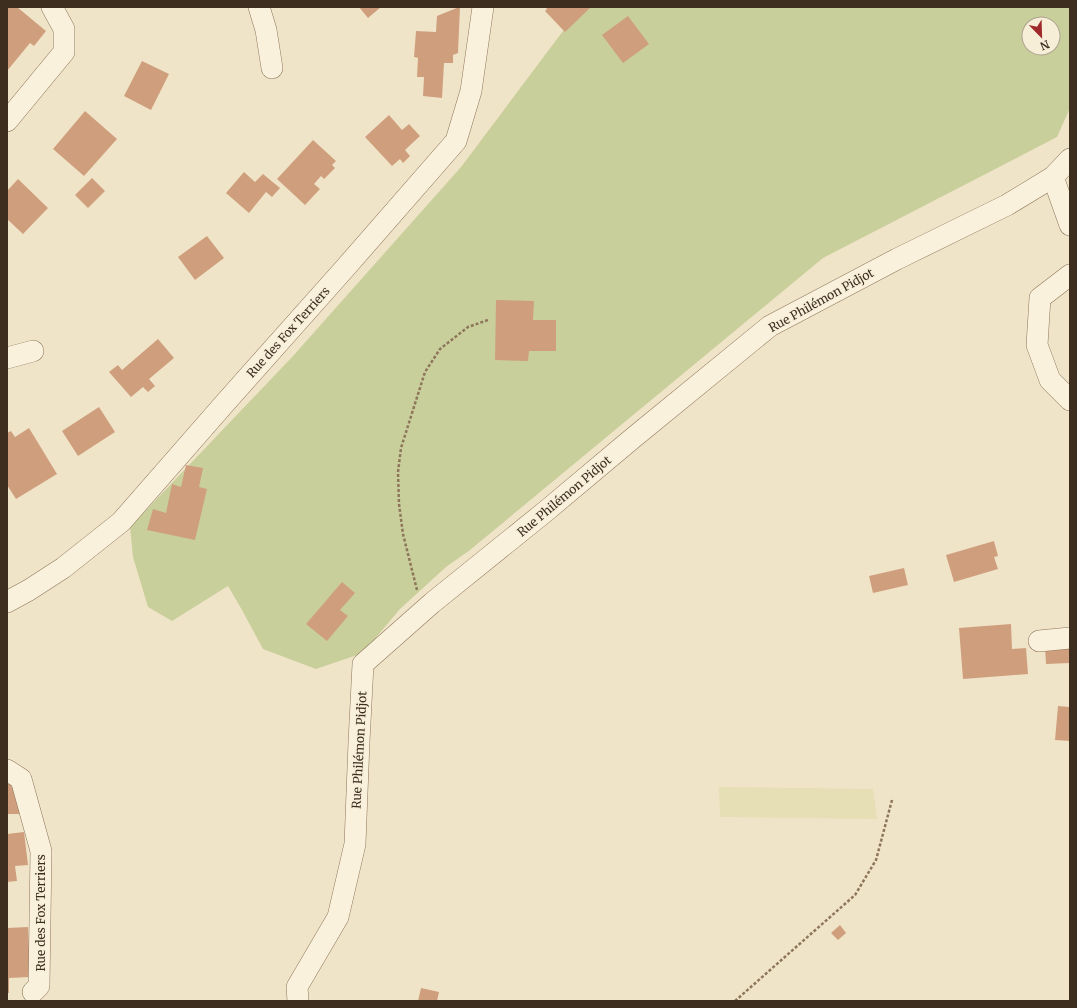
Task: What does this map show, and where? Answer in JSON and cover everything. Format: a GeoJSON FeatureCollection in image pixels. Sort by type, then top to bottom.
{"type":"FeatureCollection","features":[{"type":"Feature","properties":{"kind":"street"},"geometry":{"type":"LineString","coordinates":[[7,121],[64,52],[64,29],[52,7]]}},
{"type":"Feature","properties":{"kind":"street"},"geometry":{"type":"LineString","coordinates":[[259,7],[266,30],[272,68]]}},
{"type":"Feature","properties":{"kind":"street","name":"Rue des Fox Terriers"},"geometry":{"type":"LineString","coordinates":[[7,602],[64,568],[121,522],[456,141],[471,91],[482,7]]}},
{"type":"Feature","properties":{"kind":"street","name":"Rue Philémon Pidjot"},"geometry":{"type":"LineString","coordinates":[[298,1001],[297,988],[338,918],[355,844],[363,664],[423,612],[770,326],[897,259],[1007,205],[1053,177],[1070,159]]}},
{"type":"Feature","properties":{"kind":"street"},"geometry":{"type":"LineString","coordinates":[[1053,177],[1070,225]]}},
{"type":"Feature","properties":{"kind":"street"},"geometry":{"type":"LineString","coordinates":[[1070,275],[1040,298],[1037,345],[1050,380],[1070,400]]}},
{"type":"Feature","properties":{"kind":"street"},"geometry":{"type":"LineString","coordinates":[[7,358],[33,351]]}},
{"type":"Feature","properties":{"kind":"street"},"geometry":{"type":"LineString","coordinates":[[1039,641],[1070,638]]}},
{"type":"Feature","properties":{"kind":"street","name":"Rue des Fox Terriers"},"geometry":{"type":"LineString","coordinates":[[7,770],[21,779],[41,851],[39,986],[33,992]]}},
{"type":"Feature","properties":{"kind":"path"},"geometry":{"type":"LineString","coordinates":[[423,612],[403,534],[399,504],[398,472],[401,448],[424,372],[440,349],[468,327],[488,320]]}},
{"type":"Feature","properties":{"kind":"path"},"geometry":{"type":"LineString","coordinates":[[735,1001],[855,895],[876,860],[892,800]]}},
{"type":"Feature","properties":{"kind":"shaded area"},"geometry":{"type":"Polygon","coordinates":[[[719,787],[873,789],[877,819],[720,817],[719,787]]]}},
{"type":"Feature","properties":{"kind":"green space"},"geometry":{"type":"Polygon","coordinates":[[[581,7],[1070,7],[1070,108],[1057,137],[823,258],[470,550],[446,567],[400,609],[363,653],[316,669],[263,649],[228,586],[172,621],[148,607],[133,557],[130,527],[293,356],[461,167],[581,7]]]}},
{"type":"Feature","properties":{"kind":"building"},"geometry":{"type":"Polygon","coordinates":[[[7,7],[17,7],[46,31],[34,46],[30,43],[7,71],[7,7]]]}},
{"type":"Feature","properties":{"kind":"building"},"geometry":{"type":"Polygon","coordinates":[[[359,7],[381,7],[368,18],[359,7]]]}},
{"type":"Feature","properties":{"kind":"building"},"geometry":{"type":"Polygon","coordinates":[[[459,7],[458,53],[453,55],[453,63],[444,63],[442,98],[423,96],[424,77],[417,77],[418,58],[414,57],[416,31],[436,32],[437,16],[459,7]]]}},
{"type":"Feature","properties":{"kind":"building"},"geometry":{"type":"Polygon","coordinates":[[[545,7],[591,7],[565,32],[545,11],[547,9],[545,7]]]}},
{"type":"Feature","properties":{"kind":"building"},"geometry":{"type":"Polygon","coordinates":[[[628,16],[649,44],[623,63],[602,35],[628,16]]]}},
{"type":"Feature","properties":{"kind":"building"},"geometry":{"type":"Polygon","coordinates":[[[142,61],[169,74],[151,110],[124,96],[142,61]]]}},
{"type":"Feature","properties":{"kind":"building"},"geometry":{"type":"Polygon","coordinates":[[[85,111],[117,139],[84,176],[53,149],[85,111]]]}},
{"type":"Feature","properties":{"kind":"building"},"geometry":{"type":"Polygon","coordinates":[[[389,115],[402,130],[409,124],[420,136],[405,150],[410,156],[403,163],[400,159],[392,166],[365,137],[389,115]]]}},
{"type":"Feature","properties":{"kind":"building"},"geometry":{"type":"Polygon","coordinates":[[[313,140],[336,161],[332,165],[335,168],[324,179],[321,176],[314,184],[320,189],[305,205],[277,179],[313,140]]]}},
{"type":"Feature","properties":{"kind":"building"},"geometry":{"type":"Polygon","coordinates":[[[244,172],[255,182],[263,174],[280,188],[272,197],[266,192],[249,213],[226,193],[244,172]]]}},
{"type":"Feature","properties":{"kind":"building"},"geometry":{"type":"Polygon","coordinates":[[[92,178],[105,191],[88,208],[75,195],[92,178]]]}},
{"type":"Feature","properties":{"kind":"building"},"geometry":{"type":"Polygon","coordinates":[[[18,179],[48,208],[23,234],[7,219],[7,191],[18,179]]]}},
{"type":"Feature","properties":{"kind":"building"},"geometry":{"type":"Polygon","coordinates":[[[207,236],[224,258],[195,280],[178,257],[207,236]]]}},
{"type":"Feature","properties":{"kind":"building"},"geometry":{"type":"Polygon","coordinates":[[[496,300],[534,301],[533,320],[556,320],[556,351],[529,351],[528,361],[495,360],[496,300]]]}},
{"type":"Feature","properties":{"kind":"building"},"geometry":{"type":"Polygon","coordinates":[[[158,339],[174,358],[149,379],[155,386],[148,392],[143,387],[131,397],[109,372],[118,365],[122,370],[158,339]]]}},
{"type":"Feature","properties":{"kind":"building"},"geometry":{"type":"Polygon","coordinates":[[[99,407],[115,432],[78,456],[62,431],[99,407]]]}},
{"type":"Feature","properties":{"kind":"building"},"geometry":{"type":"Polygon","coordinates":[[[29,428],[57,474],[16,499],[7,485],[7,433],[11,431],[15,437],[29,428]]]}},
{"type":"Feature","properties":{"kind":"building"},"geometry":{"type":"Polygon","coordinates":[[[186,465],[203,468],[199,487],[207,489],[195,540],[147,530],[153,509],[166,513],[172,484],[181,487],[186,465]]]}},
{"type":"Feature","properties":{"kind":"building"},"geometry":{"type":"Polygon","coordinates":[[[994,541],[998,556],[994,557],[998,569],[954,582],[946,555],[994,541]]]}},
{"type":"Feature","properties":{"kind":"building"},"geometry":{"type":"Polygon","coordinates":[[[904,568],[908,585],[873,593],[869,576],[904,568]]]}},
{"type":"Feature","properties":{"kind":"building"},"geometry":{"type":"Polygon","coordinates":[[[342,582],[355,593],[340,610],[348,616],[327,641],[306,624],[342,582]]]}},
{"type":"Feature","properties":{"kind":"building"},"geometry":{"type":"Polygon","coordinates":[[[1011,624],[1012,649],[1026,648],[1028,674],[963,679],[959,628],[1011,624]]]}},
{"type":"Feature","properties":{"kind":"building"},"geometry":{"type":"Polygon","coordinates":[[[1070,646],[1070,663],[1046,664],[1045,647],[1070,646]]]}},
{"type":"Feature","properties":{"kind":"building"},"geometry":{"type":"Polygon","coordinates":[[[1058,706],[1070,707],[1070,741],[1055,740],[1058,706]]]}},
{"type":"Feature","properties":{"kind":"building"},"geometry":{"type":"Polygon","coordinates":[[[7,774],[11,774],[11,787],[20,786],[21,814],[7,814],[7,774]]]}},
{"type":"Feature","properties":{"kind":"building"},"geometry":{"type":"Polygon","coordinates":[[[24,832],[28,865],[15,866],[17,881],[7,882],[7,834],[24,832]]]}},
{"type":"Feature","properties":{"kind":"building"},"geometry":{"type":"Polygon","coordinates":[[[840,925],[846,933],[838,940],[831,933],[840,925]]]}},
{"type":"Feature","properties":{"kind":"building"},"geometry":{"type":"Polygon","coordinates":[[[28,927],[30,977],[9,978],[9,993],[7,993],[7,928],[28,927]]]}},
{"type":"Feature","properties":{"kind":"building"},"geometry":{"type":"Polygon","coordinates":[[[421,988],[439,992],[437,1001],[418,1001],[421,988]]]}}]}
